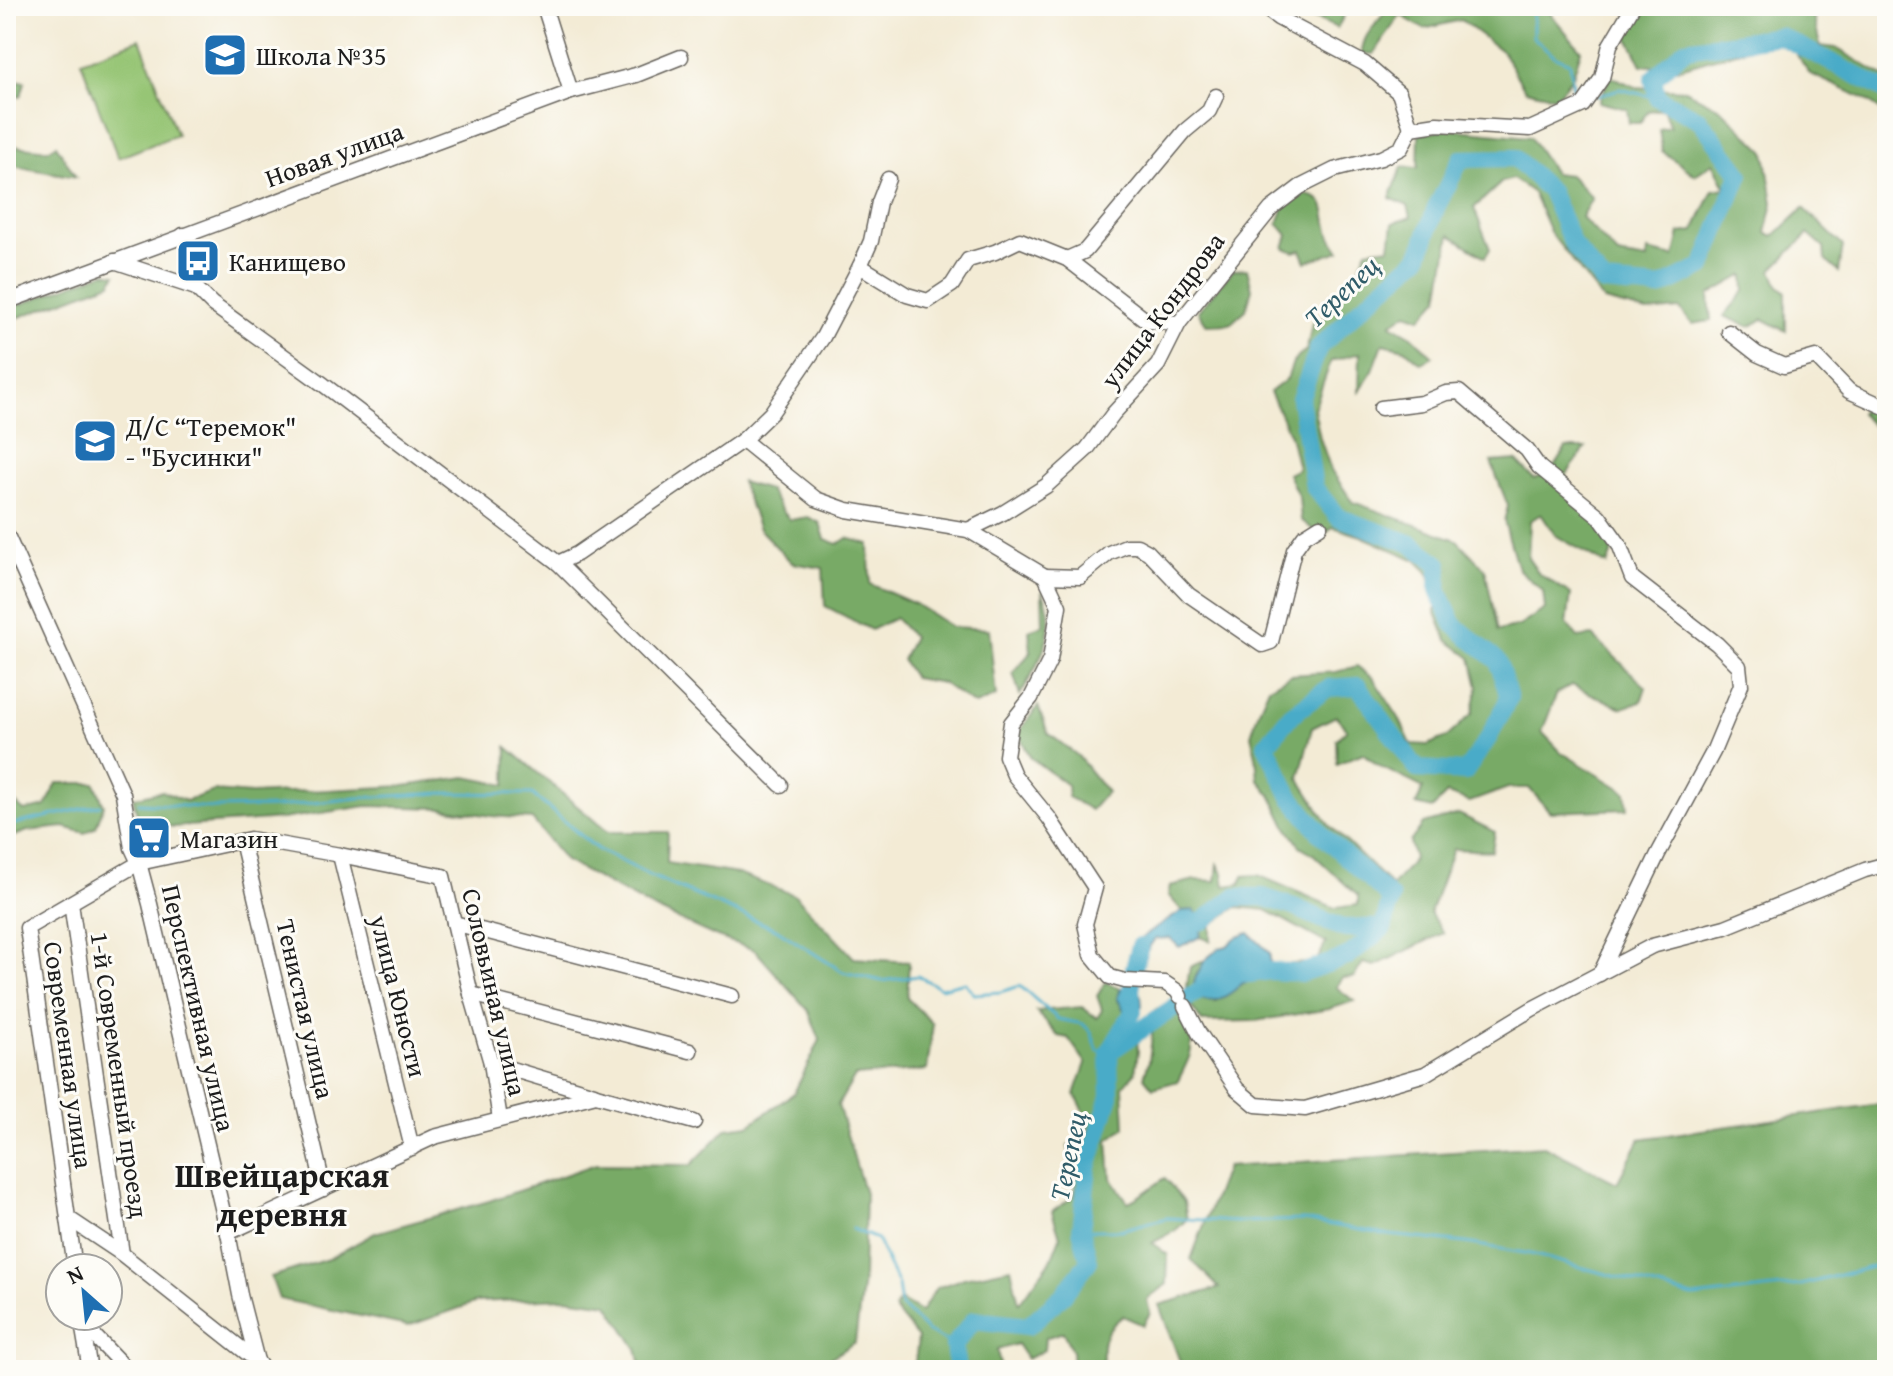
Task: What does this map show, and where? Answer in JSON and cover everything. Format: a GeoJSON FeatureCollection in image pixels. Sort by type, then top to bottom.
{"type":"FeatureCollection","features":[{"type":"Feature","properties":{"kind":"street"},"geometry":{"type":"LineString","coordinates":[[544,6],[571,92]]}},
{"type":"Feature","properties":{"kind":"street"},"geometry":{"type":"LineString","coordinates":[[1262,6],[1278,18],[1365,64],[1399,93],[1411,128],[1437,124],[1530,129],[1583,105],[1602,78],[1610,45],[1633,6]]}},
{"type":"Feature","properties":{"kind":"street","name":"Новая улица"},"geometry":{"type":"LineString","coordinates":[[6,302],[571,92],[636,75],[681,57]]}},
{"type":"Feature","properties":{"kind":"street"},"geometry":{"type":"LineString","coordinates":[[1067,259],[1085,251],[1185,131],[1209,111],[1216,96]]}},
{"type":"Feature","properties":{"kind":"street","name":"улица Кондрова"},"geometry":{"type":"LineString","coordinates":[[968,530],[1046,486],[1087,449],[1113,414],[1158,365],[1179,323],[1271,209],[1300,187],[1334,170],[1381,158],[1401,148],[1411,128]]}},
{"type":"Feature","properties":{"kind":"street"},"geometry":{"type":"LineString","coordinates":[[558,563],[577,554],[743,440],[771,413],[823,337],[860,266],[871,241],[879,202],[888,179]]}},
{"type":"Feature","properties":{"kind":"street"},"geometry":{"type":"LineString","coordinates":[[183,235],[189,248],[189,264],[196,288]]}},
{"type":"Feature","properties":{"kind":"street"},"geometry":{"type":"LineString","coordinates":[[860,266],[907,295],[928,301],[952,285],[968,260],[1020,240],[1067,259],[1147,321],[1179,323]]}},
{"type":"Feature","properties":{"kind":"street"},"geometry":{"type":"LineString","coordinates":[[114,261],[196,288],[212,304],[558,563],[781,785]]}},
{"type":"Feature","properties":{"kind":"street"},"geometry":{"type":"LineString","coordinates":[[1729,332],[1757,354],[1784,366],[1816,357],[1849,391],[1887,408]]}},
{"type":"Feature","properties":{"kind":"street"},"geometry":{"type":"LineString","coordinates":[[1381,408],[1422,403],[1446,393],[1459,392],[1527,450],[1539,467],[1599,516],[1619,544],[1632,578],[1717,644],[1739,666],[1741,685],[1713,752],[1658,854],[1600,974]]}},
{"type":"Feature","properties":{"kind":"street"},"geometry":{"type":"LineString","coordinates":[[743,440],[816,499],[847,510],[968,530],[1045,576],[1080,577],[1109,553],[1126,546],[1137,546],[1148,552],[1189,595],[1262,645],[1271,642],[1294,550],[1304,536],[1320,526]]}},
{"type":"Feature","properties":{"kind":"street","name":"Перспективная улица"},"geometry":{"type":"LineString","coordinates":[[6,533],[123,794],[132,848],[154,919],[240,1295],[260,1365]]}},
{"type":"Feature","properties":{"kind":"street"},"geometry":{"type":"LineString","coordinates":[[1045,576],[1059,606],[1050,660],[1031,698],[1011,723],[1006,756],[1014,775],[1049,818],[1095,888],[1085,924],[1092,955],[1110,977],[1165,983],[1177,991],[1199,1033],[1237,1089],[1256,1105],[1305,1109],[1425,1074],[1532,1009],[1652,946],[1725,927],[1887,864]]}},
{"type":"Feature","properties":{"kind":"street","name":"Современная улица"},"geometry":{"type":"LineString","coordinates":[[73,1252],[27,928],[139,863],[250,839],[443,876]]}},
{"type":"Feature","properties":{"kind":"street","name":"Тенистая улица"},"geometry":{"type":"LineString","coordinates":[[242,841],[324,1189]]}},
{"type":"Feature","properties":{"kind":"street","name":"улица Юности"},"geometry":{"type":"LineString","coordinates":[[340,855],[412,1148]]}},
{"type":"Feature","properties":{"kind":"street","name":"Соловьиная улица"},"geometry":{"type":"LineString","coordinates":[[443,876],[491,1063],[500,1119]]}},
{"type":"Feature","properties":{"kind":"street","name":"1-й Современный проезд"},"geometry":{"type":"LineString","coordinates":[[71,903],[122,1252]]}},
{"type":"Feature","properties":{"kind":"street"},"geometry":{"type":"LineString","coordinates":[[454,923],[732,996]]}},
{"type":"Feature","properties":{"kind":"street"},"geometry":{"type":"LineString","coordinates":[[471,994],[690,1051]]}},
{"type":"Feature","properties":{"kind":"street"},"geometry":{"type":"LineString","coordinates":[[491,1063],[694,1122]]}},
{"type":"Feature","properties":{"kind":"street"},"geometry":{"type":"LineString","coordinates":[[228,1233],[434,1137],[596,1095]]}},
{"type":"Feature","properties":{"kind":"street"},"geometry":{"type":"LineString","coordinates":[[68,1218],[119,1252]]}},
{"type":"Feature","properties":{"kind":"street"},"geometry":{"type":"LineString","coordinates":[[124,1256],[260,1365]]}},
{"type":"Feature","properties":{"kind":"street"},"geometry":{"type":"LineString","coordinates":[[84,1332],[90,1370]]}},
{"type":"Feature","properties":{"kind":"street"},"geometry":{"type":"LineString","coordinates":[[93,1332],[127,1370]]}},
{"type":"Feature","properties":{"kind":"green space"},"geometry":{"type":"Polygon","coordinates":[[[1286,6],[1350,6],[1337,28],[1309,16],[1286,11],[1286,6]]]}},
{"type":"Feature","properties":{"kind":"green space"},"geometry":{"type":"Polygon","coordinates":[[[1387,6],[1544,6],[1581,50],[1573,76],[1556,97],[1525,90],[1503,52],[1461,20],[1424,29],[1400,15],[1374,54],[1362,53],[1365,39],[1387,6]]]}},
{"type":"Feature","properties":{"kind":"green space"},"geometry":{"type":"Polygon","coordinates":[[[1649,6],[1805,6],[1812,9],[1820,46],[1836,48],[1887,78],[1887,114],[1863,98],[1810,74],[1785,38],[1677,69],[1642,65],[1628,37],[1649,6]]]}},
{"type":"Feature","properties":{"kind":"green space"},"geometry":{"type":"Polygon","coordinates":[[[140,39],[177,135],[118,158],[81,61],[140,39]]]}},
{"type":"Feature","properties":{"kind":"green space"},"geometry":{"type":"Polygon","coordinates":[[[1610,76],[1636,87],[1685,90],[1720,108],[1765,152],[1773,203],[1766,233],[1773,237],[1804,208],[1843,246],[1839,272],[1825,260],[1824,248],[1808,234],[1772,270],[1778,285],[1786,292],[1786,331],[1763,319],[1750,327],[1724,316],[1745,291],[1744,275],[1709,295],[1711,321],[1692,324],[1680,309],[1647,312],[1604,301],[1551,234],[1533,193],[1513,179],[1502,182],[1474,208],[1490,249],[1485,257],[1450,235],[1439,298],[1421,318],[1407,313],[1391,324],[1412,336],[1433,356],[1421,363],[1405,349],[1383,344],[1373,370],[1359,391],[1360,353],[1331,361],[1314,409],[1331,470],[1353,502],[1457,540],[1485,569],[1498,631],[1519,626],[1545,609],[1543,591],[1518,569],[1504,521],[1508,506],[1491,462],[1516,460],[1534,479],[1550,473],[1566,448],[1586,448],[1561,482],[1605,530],[1613,550],[1607,565],[1555,535],[1541,514],[1530,521],[1528,558],[1539,574],[1571,594],[1567,624],[1578,638],[1593,636],[1646,687],[1641,702],[1622,708],[1572,685],[1557,693],[1542,732],[1561,752],[1626,792],[1628,809],[1550,812],[1529,788],[1508,788],[1470,802],[1447,794],[1432,809],[1416,805],[1423,788],[1363,753],[1337,764],[1336,740],[1347,729],[1336,716],[1312,728],[1299,778],[1329,825],[1392,886],[1414,859],[1410,842],[1423,824],[1459,814],[1495,832],[1492,851],[1453,849],[1430,913],[1443,933],[1375,966],[1363,963],[1354,977],[1342,978],[1336,987],[1354,1001],[1330,1009],[1255,1021],[1202,1022],[1187,996],[1190,967],[1205,960],[1196,976],[1215,1002],[1244,982],[1261,980],[1278,965],[1317,960],[1326,943],[1266,910],[1237,907],[1211,925],[1211,941],[1200,937],[1203,921],[1194,910],[1182,911],[1168,895],[1170,886],[1195,880],[1216,881],[1218,864],[1225,886],[1240,884],[1243,876],[1258,875],[1335,908],[1358,905],[1358,896],[1313,854],[1300,846],[1271,795],[1258,779],[1251,735],[1269,687],[1290,675],[1336,672],[1357,666],[1373,678],[1399,718],[1411,744],[1428,745],[1447,737],[1472,714],[1478,687],[1471,658],[1447,640],[1436,613],[1436,597],[1428,572],[1416,560],[1333,527],[1321,536],[1301,520],[1299,498],[1288,474],[1298,469],[1290,435],[1270,392],[1287,379],[1293,362],[1307,349],[1312,323],[1324,320],[1327,305],[1351,286],[1367,250],[1390,247],[1393,223],[1411,217],[1408,206],[1390,198],[1402,167],[1418,168],[1419,134],[1446,129],[1530,137],[1554,173],[1570,175],[1592,198],[1581,217],[1618,255],[1647,260],[1648,251],[1674,257],[1680,233],[1694,231],[1713,190],[1726,188],[1713,163],[1695,175],[1662,151],[1659,129],[1670,127],[1663,109],[1648,111],[1640,123],[1629,123],[1627,109],[1599,102],[1610,76]]]}},
{"type":"Feature","properties":{"kind":"green space"},"geometry":{"type":"Polygon","coordinates":[[[6,78],[25,82],[21,96],[6,99],[6,78]]]}},
{"type":"Feature","properties":{"kind":"green space"},"geometry":{"type":"Polygon","coordinates":[[[6,145],[48,150],[56,145],[76,177],[6,165],[6,145]]]}},
{"type":"Feature","properties":{"kind":"green space"},"geometry":{"type":"Polygon","coordinates":[[[1299,194],[1317,198],[1324,206],[1330,234],[1340,251],[1306,262],[1301,250],[1294,252],[1284,248],[1288,235],[1278,223],[1285,204],[1299,194]]]}},
{"type":"Feature","properties":{"kind":"green space"},"geometry":{"type":"Polygon","coordinates":[[[1247,269],[1252,289],[1246,310],[1230,324],[1207,325],[1198,311],[1233,270],[1247,269]]]}},
{"type":"Feature","properties":{"kind":"green space"},"geometry":{"type":"Polygon","coordinates":[[[105,272],[116,274],[111,283],[6,322],[6,310],[105,272]]]}},
{"type":"Feature","properties":{"kind":"green space"},"geometry":{"type":"Polygon","coordinates":[[[1864,403],[1887,416],[1887,439],[1860,414],[1864,403]]]}},
{"type":"Feature","properties":{"kind":"green space"},"geometry":{"type":"Polygon","coordinates":[[[741,482],[769,490],[790,520],[808,517],[820,523],[825,539],[838,544],[847,538],[869,544],[870,584],[915,604],[952,627],[989,629],[996,696],[975,705],[942,683],[914,678],[902,660],[913,637],[895,618],[871,630],[825,606],[823,568],[792,563],[759,529],[741,482]]]}},
{"type":"Feature","properties":{"kind":"green space"},"geometry":{"type":"Polygon","coordinates":[[[1042,591],[1049,618],[1048,632],[1040,658],[1020,695],[1013,673],[1031,652],[1029,630],[1043,625],[1042,591]]]}},
{"type":"Feature","properties":{"kind":"green space"},"geometry":{"type":"Polygon","coordinates":[[[1038,706],[1048,733],[1078,756],[1107,792],[1091,810],[1068,797],[1067,785],[1031,758],[1018,733],[1038,706]]]}},
{"type":"Feature","properties":{"kind":"green space"},"geometry":{"type":"Polygon","coordinates":[[[507,747],[608,832],[668,832],[667,863],[738,874],[795,895],[854,958],[909,962],[907,998],[933,1024],[927,1070],[855,1076],[838,1105],[865,1194],[863,1280],[855,1342],[812,1370],[642,1370],[637,1349],[608,1304],[566,1298],[477,1302],[408,1326],[279,1299],[271,1277],[328,1259],[375,1233],[489,1201],[596,1164],[691,1165],[727,1128],[749,1125],[794,1093],[820,1040],[808,1010],[755,950],[717,937],[651,907],[565,861],[532,819],[442,808],[367,806],[282,819],[173,827],[138,818],[133,798],[162,791],[186,801],[214,791],[251,794],[404,786],[466,777],[506,785],[507,747]]]}},
{"type":"Feature","properties":{"kind":"green space"},"geometry":{"type":"Polygon","coordinates":[[[57,783],[95,783],[104,805],[96,827],[85,833],[64,827],[28,831],[6,839],[6,800],[10,798],[24,811],[46,806],[57,783]]]}},
{"type":"Feature","properties":{"kind":"green space"},"geometry":{"type":"Polygon","coordinates":[[[1106,982],[1121,989],[1117,998],[1136,1023],[1138,1051],[1135,1073],[1123,1086],[1125,1127],[1108,1140],[1111,1178],[1128,1202],[1165,1178],[1184,1202],[1187,1219],[1175,1231],[1152,1243],[1168,1255],[1167,1284],[1147,1300],[1150,1313],[1143,1325],[1123,1316],[1110,1328],[1103,1346],[1104,1370],[1073,1370],[1072,1351],[1063,1332],[1045,1338],[1044,1350],[1027,1359],[1017,1344],[997,1350],[1001,1370],[919,1370],[915,1363],[918,1338],[894,1309],[900,1300],[921,1312],[936,1288],[964,1278],[1011,1268],[1019,1303],[1051,1260],[1060,1237],[1052,1212],[1074,1196],[1076,1173],[1068,1146],[1080,1144],[1089,1130],[1086,1115],[1075,1094],[1086,1063],[1068,1038],[1058,1036],[1036,1011],[1082,1007],[1097,1018],[1102,1010],[1097,996],[1106,982]]]}},
{"type":"Feature","properties":{"kind":"green space"},"geometry":{"type":"Polygon","coordinates":[[[1168,1003],[1188,1030],[1191,1050],[1178,1081],[1153,1088],[1144,1077],[1155,1010],[1168,1003]]]}},
{"type":"Feature","properties":{"kind":"green space"},"geometry":{"type":"Polygon","coordinates":[[[1887,1103],[1887,1370],[1183,1370],[1159,1305],[1219,1288],[1191,1259],[1226,1167],[1544,1146],[1617,1183],[1640,1139],[1887,1103]]]}},
{"type":"Feature","properties":{"kind":"water"},"geometry":{"type":"Polygon","coordinates":[[[1194,910],[1203,921],[1200,937],[1179,947],[1170,938],[1155,939],[1134,968],[1129,955],[1138,940],[1182,911],[1194,910]]]}},
{"type":"Feature","properties":{"kind":"water"},"geometry":{"type":"Polygon","coordinates":[[[1249,933],[1270,953],[1270,971],[1261,978],[1243,983],[1220,999],[1209,1001],[1192,995],[1195,979],[1205,960],[1235,938],[1249,933]]]}},
{"type":"Feature","properties":{"kind":"water"},"geometry":{"type":"Polygon","coordinates":[[[1121,989],[1137,990],[1142,1006],[1133,1012],[1124,1010],[1117,998],[1121,989]]]}},
{"type":"Feature","properties":{"kind":"waterway"},"geometry":{"type":"LineString","coordinates":[[1533,6],[1533,37],[1556,57],[1570,63],[1574,97],[1578,100]]}},
{"type":"Feature","properties":{"kind":"waterway","name":"Терепец"},"geometry":{"type":"LineString","coordinates":[[1249,974],[1270,971],[1301,973],[1347,957],[1383,928],[1391,898],[1321,834],[1291,797],[1266,745],[1291,715],[1328,688],[1358,686],[1417,769],[1465,772],[1489,737],[1509,698],[1498,661],[1454,625],[1438,590],[1439,564],[1412,544],[1338,517],[1314,487],[1300,399],[1319,347],[1419,257],[1436,208],[1461,159],[1515,158],[1550,191],[1573,245],[1604,283],[1659,288],[1703,267],[1740,174],[1700,120],[1658,98],[1653,79],[1685,49],[1780,36],[1887,91]]}},
{"type":"Feature","properties":{"kind":"waterway"},"geometry":{"type":"LineString","coordinates":[[1597,96],[1619,89],[1658,98]]}},
{"type":"Feature","properties":{"kind":"waterway"},"geometry":{"type":"LineString","coordinates":[[139,803],[214,808],[277,807],[443,793],[532,794],[597,849],[653,877],[776,929],[843,972],[882,981],[918,976],[941,988],[965,982],[974,994],[1000,992],[1020,986],[1058,1019],[1083,1024],[1091,1032],[1098,1051],[1109,1052]]}},
{"type":"Feature","properties":{"kind":"waterway"},"geometry":{"type":"LineString","coordinates":[[6,824],[100,805]]}},
{"type":"Feature","properties":{"kind":"waterway","name":"Терепец"},"geometry":{"type":"LineString","coordinates":[[1180,926],[1203,921],[1235,897],[1263,897],[1342,928],[1383,928]]}},
{"type":"Feature","properties":{"kind":"waterway","name":"Терепец"},"geometry":{"type":"LineString","coordinates":[[1113,1046],[1133,1012],[1131,990],[1140,946]]}},
{"type":"Feature","properties":{"kind":"waterway","name":"Терепец"},"geometry":{"type":"LineString","coordinates":[[957,1370],[954,1345],[974,1320],[1028,1326],[1063,1295],[1089,1261],[1081,1230],[1088,1167],[1110,1096],[1109,1052],[1192,995],[1214,984]]}},
{"type":"Feature","properties":{"kind":"waterway"},"geometry":{"type":"LineString","coordinates":[[1081,1230],[1120,1230],[1167,1218],[1239,1222],[1304,1220],[1531,1254],[1693,1297],[1801,1285],[1887,1263]]}},
{"type":"Feature","properties":{"kind":"waterway"},"geometry":{"type":"LineString","coordinates":[[852,1229],[877,1239],[898,1285],[901,1306],[928,1332],[954,1345]]}},
{"type":"Feature","properties":{"kind":"place","name":"Школа №35"},"geometry":{"type":"Point","coordinates":[225,55]}},
{"type":"Feature","properties":{"kind":"place","name":"Канищево"},"geometry":{"type":"Point","coordinates":[198,261]}},
{"type":"Feature","properties":{"kind":"place","name":"Д/С “Теремок\" - \"Бусинки\""},"geometry":{"type":"Point","coordinates":[95,441]}},
{"type":"Feature","properties":{"kind":"place","name":"Магазин"},"geometry":{"type":"Point","coordinates":[149,838]}},
{"type":"Feature","properties":{"kind":"district","name":"Швейцарская деревня"},"geometry":{"type":"Point","coordinates":[282,1194]}}]}
